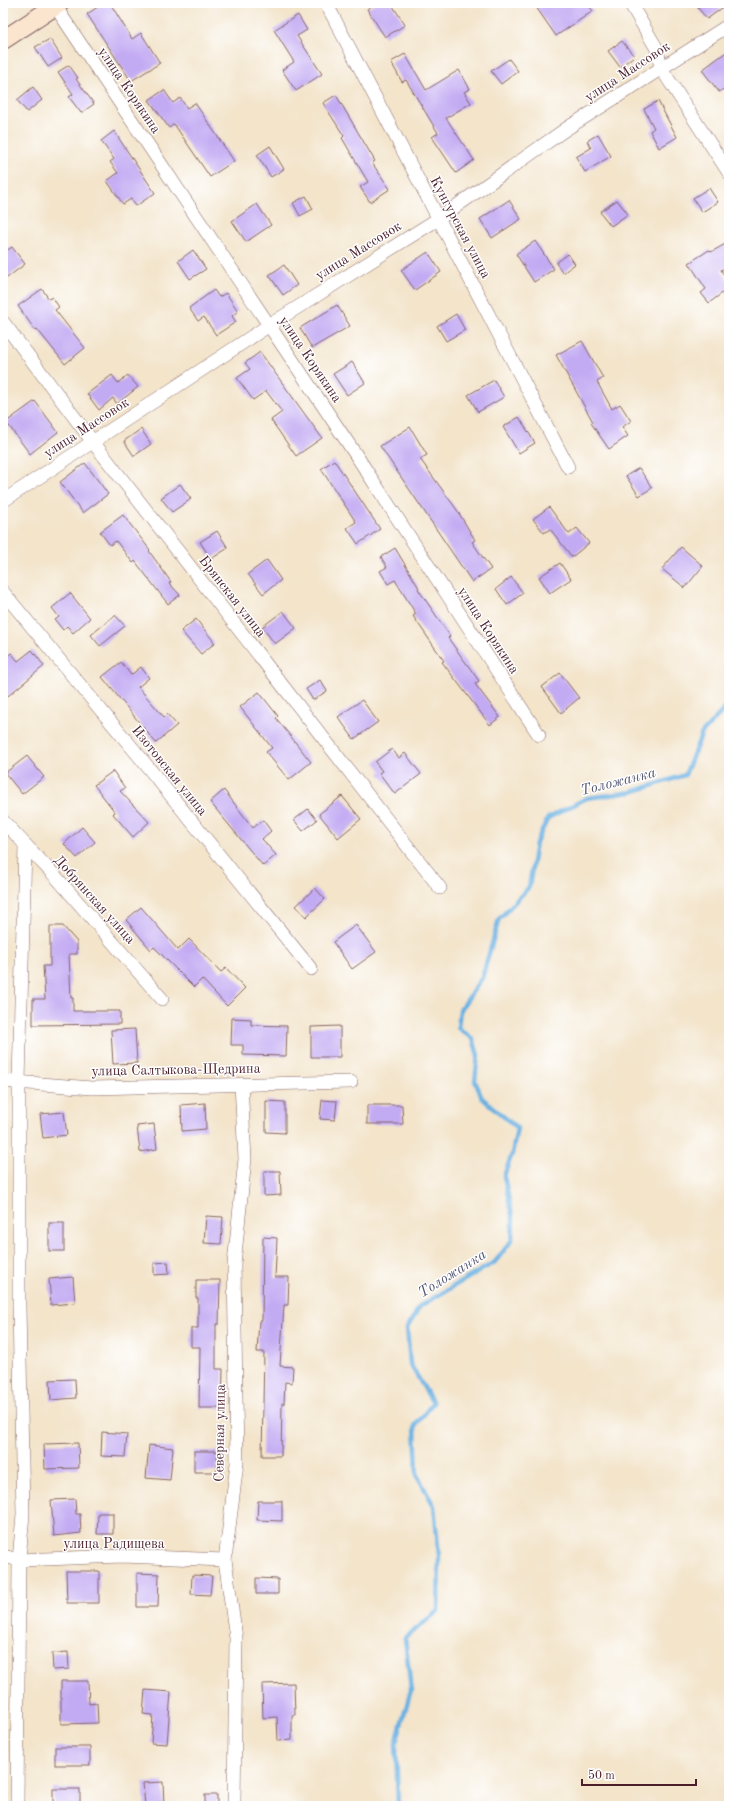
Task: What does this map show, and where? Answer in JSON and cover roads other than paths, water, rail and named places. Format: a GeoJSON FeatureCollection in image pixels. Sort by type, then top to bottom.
{"type":"FeatureCollection","features":[{"type":"Feature","properties":{"kind":"street","name":"Кунгурская улица"},"geometry":{"type":"LineString","coordinates":[[326,3],[568,466]]}},
{"type":"Feature","properties":{"kind":"street"},"geometry":{"type":"LineString","coordinates":[[630,3],[657,48],[661,68],[729,173]]}},
{"type":"Feature","properties":{"kind":"street"},"geometry":{"type":"LineString","coordinates":[[3,40],[56,4]]}},
{"type":"Feature","properties":{"kind":"street","name":"улица Корякина"},"geometry":{"type":"LineString","coordinates":[[56,4],[268,326],[358,458],[539,735]]}},
{"type":"Feature","properties":{"kind":"street","name":"улица Массовок"},"geometry":{"type":"LineString","coordinates":[[3,501],[268,326],[438,219],[566,129],[729,25]]}},
{"type":"Feature","properties":{"kind":"street","name":"Брянская улица"},"geometry":{"type":"LineString","coordinates":[[3,322],[93,442],[440,888]]}},
{"type":"Feature","properties":{"kind":"street","name":"Изотовская улица"},"geometry":{"type":"LineString","coordinates":[[3,592],[139,756],[311,969]]}},
{"type":"Feature","properties":{"kind":"street","name":"Добрянская улица"},"geometry":{"type":"LineString","coordinates":[[3,821],[25,846],[56,877],[162,999]]}},
{"type":"Feature","properties":{"kind":"street"},"geometry":{"type":"LineString","coordinates":[[17,1806],[19,1560],[23,1514],[19,1299],[19,1082],[25,846]]}},
{"type":"Feature","properties":{"kind":"street","name":"улица Салтыкова-Щедрина"},"geometry":{"type":"LineString","coordinates":[[3,1081],[92,1088],[351,1082]]}},
{"type":"Feature","properties":{"kind":"street","name":"Северная улица"},"geometry":{"type":"LineString","coordinates":[[234,1806],[236,1638],[226,1560],[237,1463],[234,1264],[245,1159],[241,1084]]}},
{"type":"Feature","properties":{"kind":"street","name":"улица Радищева"},"geometry":{"type":"LineString","coordinates":[[3,1556],[19,1560],[122,1556],[226,1560]]}},
{"type":"Feature","properties":{"kind":"waterway","name":"Толожанка"},"geometry":{"type":"LineString","coordinates":[[398,1806],[396,1743],[411,1690],[405,1638],[438,1611],[439,1556],[434,1506],[417,1475],[415,1426],[433,1403],[410,1364],[407,1328],[420,1306],[495,1262],[512,1240],[513,1220],[504,1176],[512,1154],[517,1128],[482,1098],[475,1081],[478,1055],[473,1039],[458,1028],[460,1010],[482,978],[499,919],[529,887],[536,843],[548,818],[587,798],[632,792],[685,775],[702,733],[729,704]]}}]}
